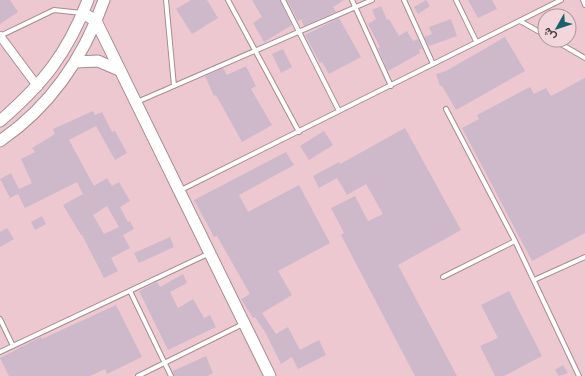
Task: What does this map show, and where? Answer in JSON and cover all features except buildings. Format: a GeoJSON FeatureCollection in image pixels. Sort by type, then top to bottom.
{"type":"FeatureCollection","features":[{"type":"Feature","properties":{"kind":"street"},"geometry":{"type":"LineString","coordinates":[[0,121],[38,86],[57,62],[83,13],[88,0]]}},
{"type":"Feature","properties":{"kind":"street"},"geometry":{"type":"LineString","coordinates":[[1,139],[20,126],[53,94],[76,62],[96,21],[104,0]]}},
{"type":"Feature","properties":{"kind":"street"},"geometry":{"type":"LineString","coordinates":[[83,13],[96,21],[246,323],[270,376]]}},
{"type":"Feature","properties":{"kind":"street"},"geometry":{"type":"LineString","coordinates":[[0,36],[38,86]]}},
{"type":"Feature","properties":{"kind":"street"},"geometry":{"type":"LineString","coordinates":[[76,62],[98,61],[119,70]]}},
{"type":"Feature","properties":{"kind":"lane"},"geometry":{"type":"LineString","coordinates":[[166,0],[174,86]]}},
{"type":"Feature","properties":{"kind":"lane"},"geometry":{"type":"LineString","coordinates":[[228,0],[299,132]]}},
{"type":"Feature","properties":{"kind":"lane"},"geometry":{"type":"LineString","coordinates":[[283,0],[339,111]]}},
{"type":"Feature","properties":{"kind":"lane"},"geometry":{"type":"LineString","coordinates":[[352,0],[391,86]]}},
{"type":"Feature","properties":{"kind":"lane"},"geometry":{"type":"LineString","coordinates":[[136,103],[372,0]]}},
{"type":"Feature","properties":{"kind":"lane"},"geometry":{"type":"LineString","coordinates":[[404,0],[434,64]]}},
{"type":"Feature","properties":{"kind":"lane"},"geometry":{"type":"LineString","coordinates":[[456,0],[476,41]]}},
{"type":"Feature","properties":{"kind":"lane"},"geometry":{"type":"LineString","coordinates":[[180,191],[391,86],[476,41],[520,21],[551,2],[561,0]]}},
{"type":"Feature","properties":{"kind":"lane"},"geometry":{"type":"LineString","coordinates":[[583,0],[585,5]]}},
{"type":"Feature","properties":{"kind":"lane"},"geometry":{"type":"LineString","coordinates":[[0,36],[54,10],[83,13]]}},
{"type":"Feature","properties":{"kind":"lane"},"geometry":{"type":"LineString","coordinates":[[520,21],[537,31]]}},
{"type":"Feature","properties":{"kind":"lane"},"geometry":{"type":"LineString","coordinates":[[568,48],[585,58]]}},
{"type":"Feature","properties":{"kind":"lane"},"geometry":{"type":"LineString","coordinates":[[446,109],[515,241],[579,376]]}},
{"type":"Feature","properties":{"kind":"lane"},"geometry":{"type":"LineString","coordinates":[[443,277],[515,241]]}},
{"type":"Feature","properties":{"kind":"lane"},"geometry":{"type":"LineString","coordinates":[[0,352],[210,252]]}},
{"type":"Feature","properties":{"kind":"lane"},"geometry":{"type":"LineString","coordinates":[[534,280],[585,257]]}},
{"type":"Feature","properties":{"kind":"lane"},"geometry":{"type":"LineString","coordinates":[[130,291],[171,376]]}},
{"type":"Feature","properties":{"kind":"lane"},"geometry":{"type":"LineString","coordinates":[[0,319],[13,346]]}},
{"type":"Feature","properties":{"kind":"lane"},"geometry":{"type":"LineString","coordinates":[[138,376],[246,323]]}},
{"type":"Feature","properties":{"kind":"shaded area"},"geometry":{"type":"Polygon","coordinates":[[[0,0],[585,0],[585,376],[0,376],[0,0]]]}}]}
